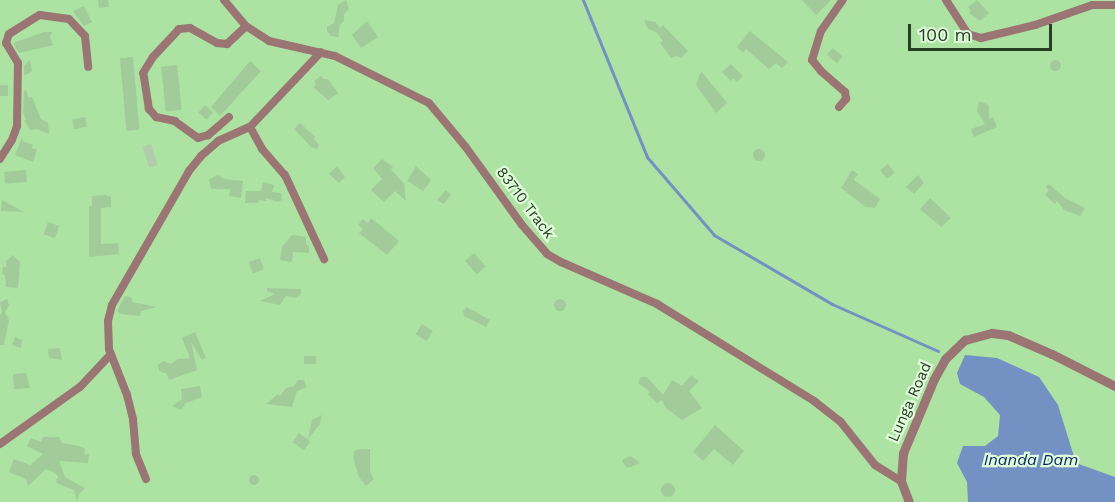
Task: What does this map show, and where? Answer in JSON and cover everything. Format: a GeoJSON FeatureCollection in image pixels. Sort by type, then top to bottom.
{"type":"FeatureCollection","features":[{"type":"Feature","properties":{"kind":"street","name":"83710 Track"},"geometry":{"type":"LineString","coordinates":[[225,0],[246,26],[269,41],[321,52],[350,62],[429,103],[465,146],[522,225],[547,254],[657,304],[814,401],[840,421],[875,465],[901,482]]}},
{"type":"Feature","properties":{"kind":"street"},"geometry":{"type":"LineString","coordinates":[[839,107],[846,99],[845,92],[820,71],[812,60],[821,31],[843,0]]}},
{"type":"Feature","properties":{"kind":"street"},"geometry":{"type":"LineString","coordinates":[[946,0],[968,34],[981,38],[1035,25],[1092,5],[1115,5]]}},
{"type":"Feature","properties":{"kind":"street"},"geometry":{"type":"LineString","coordinates":[[0,159],[12,141],[16,126],[18,63],[3,40],[21,25],[40,15],[69,19],[85,36],[88,67]]}},
{"type":"Feature","properties":{"kind":"street"},"geometry":{"type":"LineString","coordinates":[[229,117],[208,135],[198,138],[175,121],[156,117],[149,109],[143,73],[153,57],[179,29],[190,28],[217,43],[227,44],[246,26]]}},
{"type":"Feature","properties":{"kind":"street"},"geometry":{"type":"LineString","coordinates":[[147,479],[138,464],[131,411],[111,354],[108,338],[112,305],[189,171],[201,156],[218,141],[250,127],[321,52]]}},
{"type":"Feature","properties":{"kind":"street"},"geometry":{"type":"LineString","coordinates":[[250,127],[262,150],[285,175],[324,259]]}},
{"type":"Feature","properties":{"kind":"street","name":"Lunga Road"},"geometry":{"type":"LineString","coordinates":[[909,502],[901,482],[903,453],[914,423],[945,359],[965,340],[993,333],[1008,335],[1115,386]]}},
{"type":"Feature","properties":{"kind":"street"},"geometry":{"type":"LineString","coordinates":[[0,444],[80,387],[111,354]]}},
{"type":"Feature","properties":{"kind":"green space"},"geometry":{"type":"Polygon","coordinates":[[[151,144],[158,165],[149,168],[142,147],[151,144]]]}},
{"type":"Feature","properties":{"kind":"water","name":"Inanda Dam"},"geometry":{"type":"Polygon","coordinates":[[[965,355],[997,358],[1039,377],[1058,405],[1076,463],[1115,477],[1115,502],[968,502],[967,482],[957,463],[963,446],[985,446],[998,436],[1000,415],[984,397],[960,384],[957,373],[965,355]]]}},
{"type":"Feature","properties":{"kind":"building"},"geometry":{"type":"Polygon","coordinates":[[[98,0],[108,0],[109,7],[99,8],[98,0]]]}},
{"type":"Feature","properties":{"kind":"building"},"geometry":{"type":"Polygon","coordinates":[[[346,0],[349,9],[344,14],[338,37],[331,36],[327,27],[334,23],[338,5],[346,0]]]}},
{"type":"Feature","properties":{"kind":"building"},"geometry":{"type":"Polygon","coordinates":[[[802,0],[831,0],[816,15],[802,0]]]}},
{"type":"Feature","properties":{"kind":"building"},"geometry":{"type":"Polygon","coordinates":[[[977,0],[989,13],[980,21],[969,13],[971,11],[968,7],[977,0]]]}},
{"type":"Feature","properties":{"kind":"building"},"geometry":{"type":"Polygon","coordinates":[[[84,6],[92,22],[84,26],[73,11],[84,6]]]}},
{"type":"Feature","properties":{"kind":"building"},"geometry":{"type":"Polygon","coordinates":[[[644,20],[655,22],[660,28],[663,25],[688,51],[681,58],[677,56],[671,58],[660,43],[663,41],[656,32],[648,29],[644,20]]]}},
{"type":"Feature","properties":{"kind":"building"},"geometry":{"type":"Polygon","coordinates":[[[367,21],[378,37],[361,48],[352,35],[367,21]]]}},
{"type":"Feature","properties":{"kind":"building"},"geometry":{"type":"Polygon","coordinates":[[[750,31],[788,62],[782,68],[776,63],[769,69],[746,49],[743,53],[737,47],[750,31]]]}},
{"type":"Feature","properties":{"kind":"building"},"geometry":{"type":"Polygon","coordinates":[[[44,32],[52,32],[50,37],[53,45],[19,53],[13,43],[44,32]]]}},
{"type":"Feature","properties":{"kind":"building"},"geometry":{"type":"Polygon","coordinates":[[[833,48],[843,57],[837,63],[827,55],[833,48]]]}},
{"type":"Feature","properties":{"kind":"building"},"geometry":{"type":"Polygon","coordinates":[[[133,57],[139,130],[126,131],[120,58],[133,57]]]}},
{"type":"Feature","properties":{"kind":"building"},"geometry":{"type":"Polygon","coordinates":[[[30,60],[32,71],[26,75],[24,66],[30,60]]]}},
{"type":"Feature","properties":{"kind":"building"},"geometry":{"type":"Polygon","coordinates":[[[1055,60],[1059,61],[1059,69],[1055,70],[1051,69],[1050,65],[1051,61],[1055,60]]]}},
{"type":"Feature","properties":{"kind":"building"},"geometry":{"type":"Polygon","coordinates":[[[250,61],[261,71],[220,116],[211,107],[250,61]]]}},
{"type":"Feature","properties":{"kind":"building"},"geometry":{"type":"Polygon","coordinates":[[[731,64],[743,76],[737,82],[733,78],[731,81],[722,72],[731,64]]]}},
{"type":"Feature","properties":{"kind":"building"},"geometry":{"type":"Polygon","coordinates":[[[177,65],[182,110],[166,111],[161,67],[177,65]]]}},
{"type":"Feature","properties":{"kind":"building"},"geometry":{"type":"Polygon","coordinates":[[[701,71],[727,103],[716,113],[696,85],[701,71]]]}},
{"type":"Feature","properties":{"kind":"building"},"geometry":{"type":"Polygon","coordinates":[[[321,76],[328,79],[338,93],[328,100],[313,87],[316,85],[314,81],[321,76]]]}},
{"type":"Feature","properties":{"kind":"building"},"geometry":{"type":"Polygon","coordinates":[[[0,85],[8,85],[8,96],[0,96],[0,85]]]}},
{"type":"Feature","properties":{"kind":"building"},"geometry":{"type":"Polygon","coordinates":[[[26,90],[29,98],[32,97],[41,119],[48,123],[49,134],[37,129],[30,130],[24,120],[26,120],[23,112],[24,91],[26,90]]]}},
{"type":"Feature","properties":{"kind":"building"},"geometry":{"type":"Polygon","coordinates":[[[979,101],[989,105],[989,119],[993,117],[997,127],[974,137],[971,129],[985,124],[977,111],[979,101]]]}},
{"type":"Feature","properties":{"kind":"building"},"geometry":{"type":"Polygon","coordinates":[[[205,105],[213,112],[207,120],[198,113],[205,105]]]}},
{"type":"Feature","properties":{"kind":"building"},"geometry":{"type":"Polygon","coordinates":[[[85,117],[87,127],[74,129],[72,119],[85,117]]]}},
{"type":"Feature","properties":{"kind":"building"},"geometry":{"type":"Polygon","coordinates":[[[300,123],[315,137],[319,145],[317,149],[311,147],[294,129],[300,123]]]}},
{"type":"Feature","properties":{"kind":"building"},"geometry":{"type":"Polygon","coordinates":[[[22,137],[22,141],[37,149],[33,162],[15,155],[22,137]]]}},
{"type":"Feature","properties":{"kind":"building"},"geometry":{"type":"Polygon","coordinates":[[[761,149],[765,155],[761,161],[757,161],[753,153],[761,149]]]}},
{"type":"Feature","properties":{"kind":"building"},"geometry":{"type":"Polygon","coordinates":[[[382,159],[393,167],[391,169],[404,184],[406,201],[395,191],[384,202],[371,190],[382,179],[373,168],[382,159]]]}},
{"type":"Feature","properties":{"kind":"building"},"geometry":{"type":"Polygon","coordinates":[[[888,164],[895,173],[887,179],[880,170],[888,164]]]}},
{"type":"Feature","properties":{"kind":"building"},"geometry":{"type":"Polygon","coordinates":[[[337,166],[345,177],[339,183],[329,174],[337,166]]]}},
{"type":"Feature","properties":{"kind":"building"},"geometry":{"type":"Polygon","coordinates":[[[416,166],[431,180],[423,191],[407,181],[416,166]]]}},
{"type":"Feature","properties":{"kind":"building"},"geometry":{"type":"Polygon","coordinates":[[[26,170],[27,182],[5,184],[4,172],[26,170]]]}},
{"type":"Feature","properties":{"kind":"building"},"geometry":{"type":"Polygon","coordinates":[[[852,170],[858,174],[854,180],[880,199],[875,208],[866,207],[841,188],[852,170]]]}},
{"type":"Feature","properties":{"kind":"building"},"geometry":{"type":"Polygon","coordinates":[[[218,175],[224,179],[243,181],[241,198],[229,196],[230,189],[211,189],[209,179],[218,175]]]}},
{"type":"Feature","properties":{"kind":"building"},"geometry":{"type":"Polygon","coordinates":[[[918,175],[924,183],[914,194],[906,187],[918,175]]]}},
{"type":"Feature","properties":{"kind":"building"},"geometry":{"type":"Polygon","coordinates":[[[263,182],[274,185],[272,192],[281,193],[282,200],[278,202],[266,198],[266,201],[259,200],[258,203],[245,203],[246,191],[261,191],[263,182]]]}},
{"type":"Feature","properties":{"kind":"building"},"geometry":{"type":"Polygon","coordinates":[[[1049,184],[1065,198],[1085,208],[1080,216],[1064,210],[1057,201],[1055,204],[1045,195],[1049,190],[1046,187],[1049,184]]]}},
{"type":"Feature","properties":{"kind":"building"},"geometry":{"type":"Polygon","coordinates":[[[446,190],[451,195],[444,204],[437,200],[446,190]]]}},
{"type":"Feature","properties":{"kind":"building"},"geometry":{"type":"Polygon","coordinates":[[[92,196],[111,197],[111,207],[101,208],[101,244],[118,243],[119,254],[89,257],[89,206],[92,206],[92,196]]]}},
{"type":"Feature","properties":{"kind":"building"},"geometry":{"type":"Polygon","coordinates":[[[930,198],[951,218],[941,227],[920,209],[930,198]]]}},
{"type":"Feature","properties":{"kind":"building"},"geometry":{"type":"Polygon","coordinates":[[[2,200],[24,212],[1,211],[2,200]]]}},
{"type":"Feature","properties":{"kind":"building"},"geometry":{"type":"Polygon","coordinates":[[[371,218],[399,241],[387,255],[359,233],[363,229],[358,225],[363,219],[368,223],[371,218]]]}},
{"type":"Feature","properties":{"kind":"building"},"geometry":{"type":"Polygon","coordinates":[[[48,222],[59,226],[55,238],[44,234],[48,222]]]}},
{"type":"Feature","properties":{"kind":"building"},"geometry":{"type":"Polygon","coordinates":[[[292,235],[306,237],[309,253],[293,252],[292,262],[280,260],[282,247],[292,235]]]}},
{"type":"Feature","properties":{"kind":"building"},"geometry":{"type":"Polygon","coordinates":[[[474,253],[486,267],[477,274],[465,261],[474,253]]]}},
{"type":"Feature","properties":{"kind":"building"},"geometry":{"type":"Polygon","coordinates":[[[13,255],[20,262],[18,288],[6,287],[5,275],[2,274],[6,261],[13,255]]]}},
{"type":"Feature","properties":{"kind":"building"},"geometry":{"type":"Polygon","coordinates":[[[260,258],[264,269],[253,273],[249,262],[260,258]]]}},
{"type":"Feature","properties":{"kind":"building"},"geometry":{"type":"Polygon","coordinates":[[[267,288],[301,289],[301,294],[296,298],[286,296],[280,305],[260,301],[275,294],[267,291],[267,288]]]}},
{"type":"Feature","properties":{"kind":"building"},"geometry":{"type":"Polygon","coordinates":[[[125,296],[132,298],[132,302],[157,307],[141,311],[140,316],[121,314],[117,311],[125,296]]]}},
{"type":"Feature","properties":{"kind":"building"},"geometry":{"type":"Polygon","coordinates":[[[7,299],[9,305],[5,312],[9,320],[4,345],[0,345],[0,315],[2,313],[0,302],[7,299]]]}},
{"type":"Feature","properties":{"kind":"building"},"geometry":{"type":"Polygon","coordinates":[[[562,299],[566,305],[562,311],[558,311],[554,303],[562,299]]]}},
{"type":"Feature","properties":{"kind":"building"},"geometry":{"type":"Polygon","coordinates":[[[467,307],[490,320],[486,327],[464,316],[463,311],[467,307]]]}},
{"type":"Feature","properties":{"kind":"building"},"geometry":{"type":"Polygon","coordinates":[[[422,324],[433,331],[427,341],[416,334],[422,324]]]}},
{"type":"Feature","properties":{"kind":"building"},"geometry":{"type":"Polygon","coordinates":[[[195,332],[206,358],[202,360],[191,342],[197,370],[169,380],[167,374],[159,371],[158,365],[163,361],[171,364],[178,359],[190,358],[182,338],[195,332]]]}},
{"type":"Feature","properties":{"kind":"building"},"geometry":{"type":"Polygon","coordinates":[[[15,337],[22,340],[21,348],[12,345],[15,337]]]}},
{"type":"Feature","properties":{"kind":"building"},"geometry":{"type":"Polygon","coordinates":[[[60,348],[62,360],[49,358],[48,349],[60,348]]]}},
{"type":"Feature","properties":{"kind":"building"},"geometry":{"type":"Polygon","coordinates":[[[304,356],[316,356],[316,364],[304,364],[304,356]]]}},
{"type":"Feature","properties":{"kind":"building"},"geometry":{"type":"Polygon","coordinates":[[[26,373],[30,388],[14,389],[13,374],[26,373]]]}},
{"type":"Feature","properties":{"kind":"building"},"geometry":{"type":"Polygon","coordinates":[[[691,375],[699,381],[689,391],[702,408],[682,420],[666,408],[662,400],[657,403],[648,394],[650,392],[638,383],[641,377],[647,377],[663,395],[672,380],[682,386],[691,375]]]}},
{"type":"Feature","properties":{"kind":"building"},"geometry":{"type":"Polygon","coordinates":[[[298,380],[304,380],[307,387],[297,391],[292,407],[266,404],[278,394],[280,396],[286,388],[294,386],[298,380]]]}},
{"type":"Feature","properties":{"kind":"building"},"geometry":{"type":"Polygon","coordinates":[[[200,386],[202,397],[186,403],[181,410],[172,406],[182,399],[181,389],[200,386]]]}},
{"type":"Feature","properties":{"kind":"building"},"geometry":{"type":"Polygon","coordinates":[[[322,415],[320,424],[308,439],[312,420],[322,415]]]}},
{"type":"Feature","properties":{"kind":"building"},"geometry":{"type":"Polygon","coordinates":[[[715,425],[744,451],[733,465],[714,449],[703,461],[693,452],[715,425]]]}},
{"type":"Feature","properties":{"kind":"building"},"geometry":{"type":"Polygon","coordinates":[[[299,433],[310,441],[304,450],[293,442],[299,433]]]}},
{"type":"Feature","properties":{"kind":"building"},"geometry":{"type":"Polygon","coordinates":[[[43,437],[59,437],[62,443],[79,446],[85,449],[84,454],[89,454],[88,463],[59,461],[65,477],[85,488],[79,494],[77,502],[74,490],[56,483],[57,478],[60,479],[55,473],[46,469],[28,486],[26,479],[9,472],[14,459],[30,465],[43,454],[27,446],[31,438],[41,442],[43,437]]]}},
{"type":"Feature","properties":{"kind":"building"},"geometry":{"type":"Polygon","coordinates":[[[370,449],[370,472],[374,479],[366,486],[359,477],[353,458],[355,450],[370,449]]]}},
{"type":"Feature","properties":{"kind":"building"},"geometry":{"type":"Polygon","coordinates":[[[630,456],[640,463],[626,467],[622,460],[630,456]]]}},
{"type":"Feature","properties":{"kind":"building"},"geometry":{"type":"Polygon","coordinates":[[[254,475],[258,476],[258,484],[254,485],[250,484],[249,480],[250,476],[254,475]]]}},
{"type":"Feature","properties":{"kind":"building"},"geometry":{"type":"Polygon","coordinates":[[[668,483],[673,485],[675,490],[673,495],[668,497],[663,495],[661,490],[663,485],[668,483]]]}},
{"type":"Feature","properties":{"kind":"waterway"},"geometry":{"type":"LineString","coordinates":[[583,0],[647,157],[714,235],[832,304],[938,351]]}}]}
